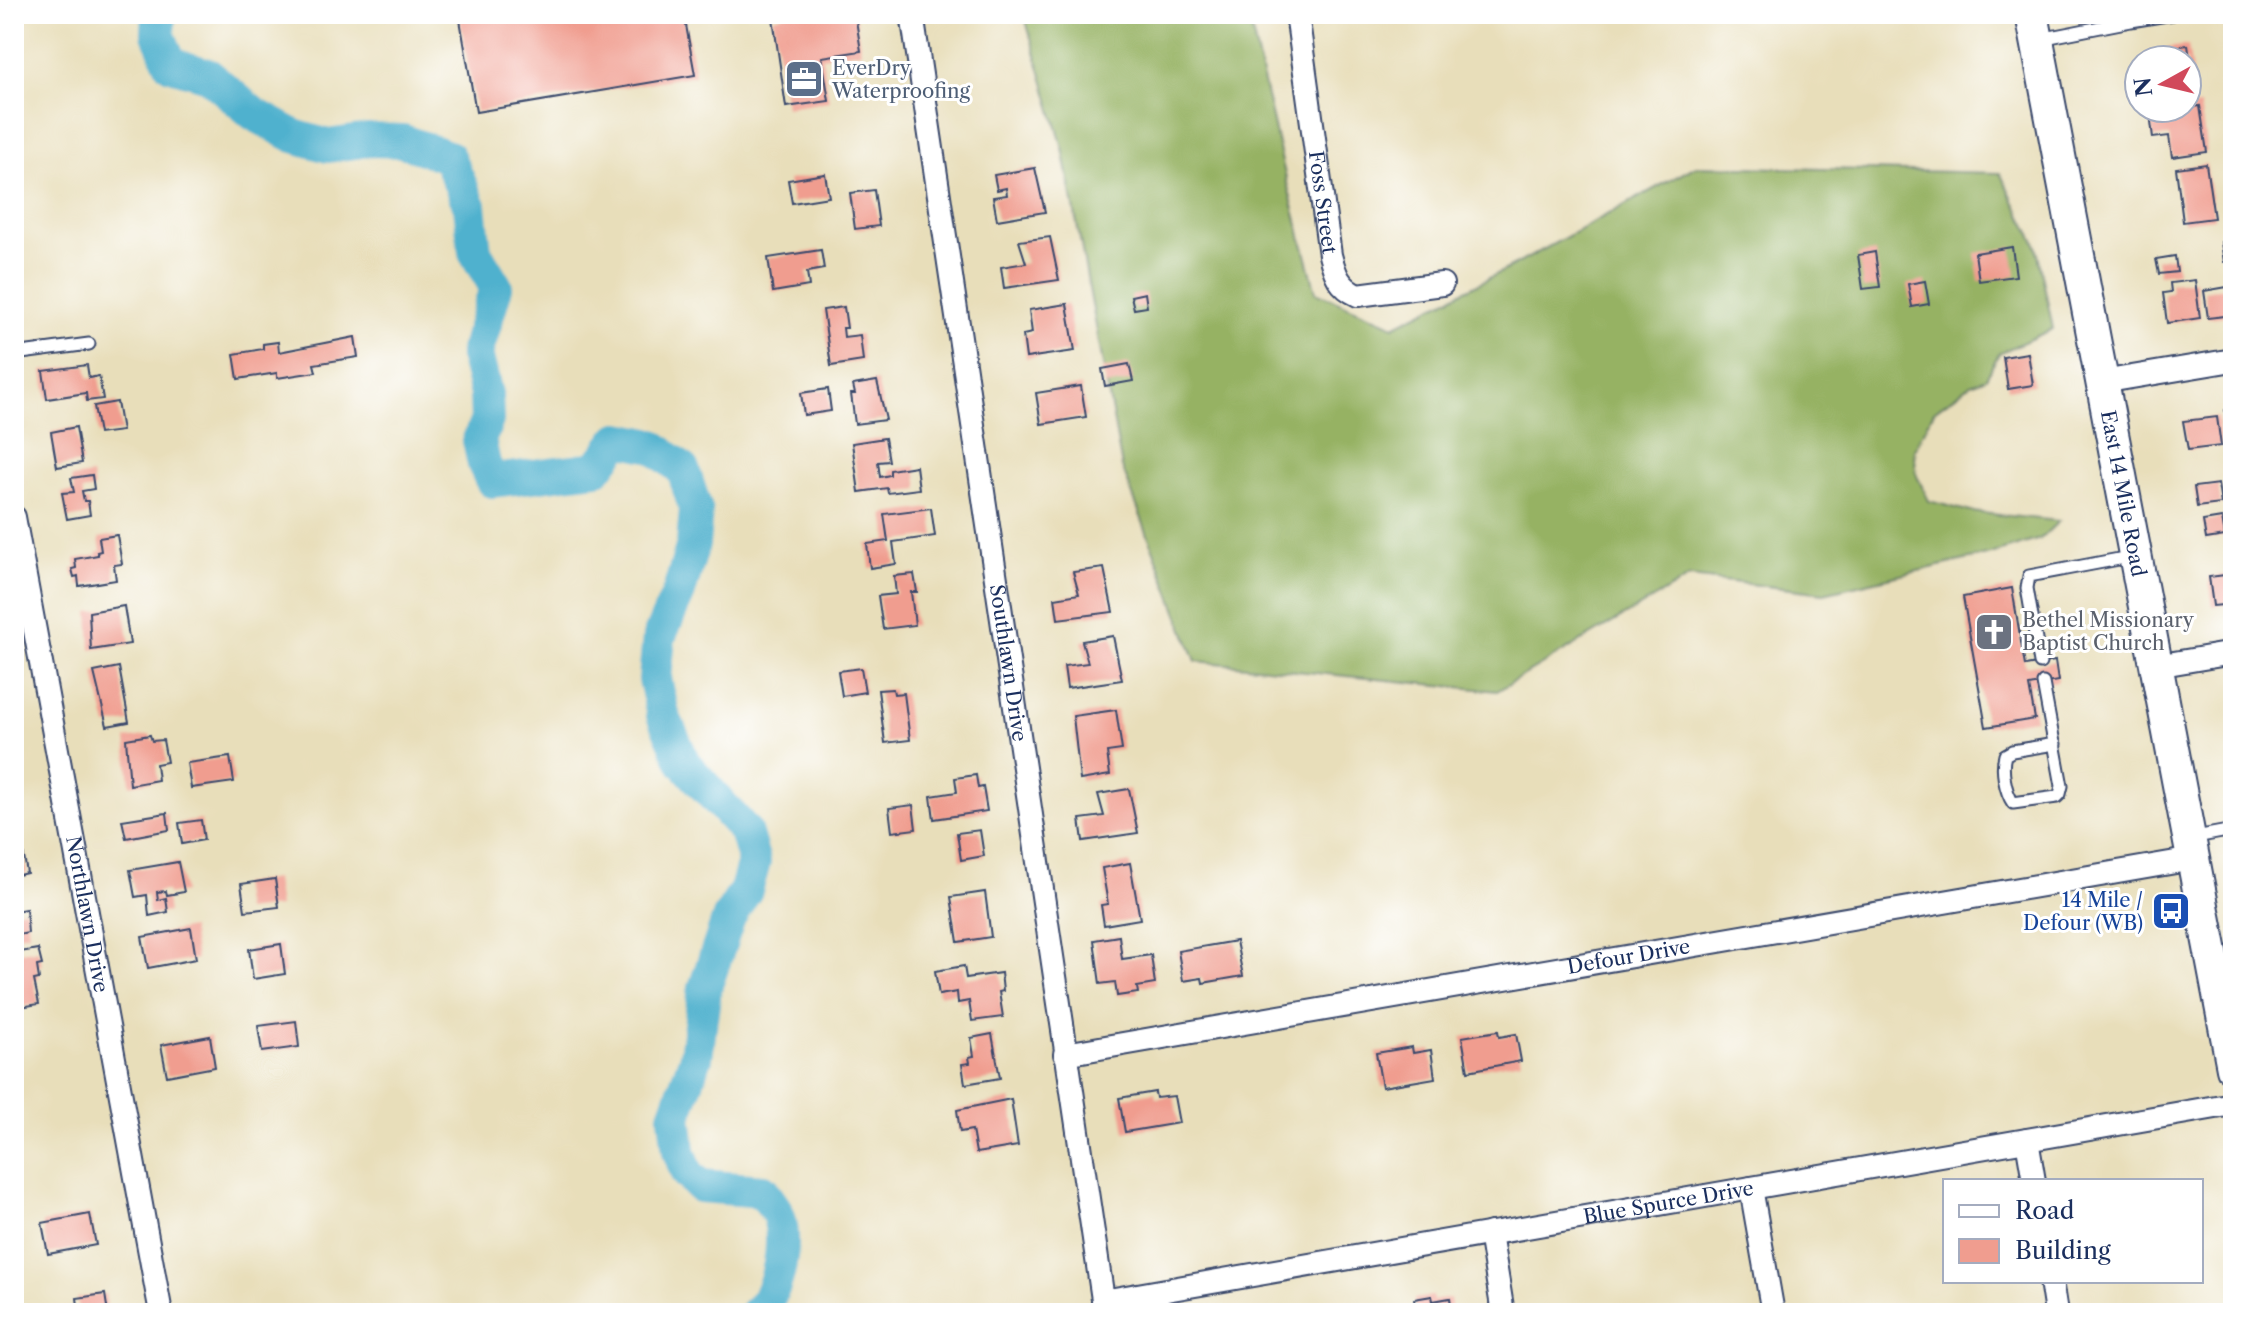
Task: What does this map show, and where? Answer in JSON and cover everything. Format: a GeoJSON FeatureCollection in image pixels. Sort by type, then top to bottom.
{"type":"FeatureCollection","features":[{"type":"Feature","properties":{"kind":"main road","name":"East 14 Mile Road"},"geometry":{"type":"LineString","coordinates":[[2035,27],[2191,848],[2229,1029],[2233,1068]]}},
{"type":"Feature","properties":{"kind":"street","name":"Southlawn Drive"},"geometry":{"type":"LineString","coordinates":[[912,14],[1104,1307]]}},
{"type":"Feature","properties":{"kind":"street","name":"Foss Street"},"geometry":{"type":"LineString","coordinates":[[1297,14],[1330,255],[1339,282],[1347,291],[1358,295],[1442,284]]}},
{"type":"Feature","properties":{"kind":"street"},"geometry":{"type":"LineString","coordinates":[[2102,382],[2233,360]]}},
{"type":"Feature","properties":{"kind":"street","name":"Northlawn Drive"},"geometry":{"type":"LineString","coordinates":[[14,517],[161,1313]]}},
{"type":"Feature","properties":{"kind":"street"},"geometry":{"type":"LineString","coordinates":[[2156,666],[2233,653]]}},
{"type":"Feature","properties":{"kind":"street","name":"Defour Drive"},"geometry":{"type":"LineString","coordinates":[[1065,1054],[2191,848]]}},
{"type":"Feature","properties":{"kind":"street","name":"Blue Spurce Drive"},"geometry":{"type":"LineString","coordinates":[[1104,1307],[1490,1233],[2233,1104]]}},
{"type":"Feature","properties":{"kind":"street"},"geometry":{"type":"LineString","coordinates":[[2027,1140],[2034,1179]]}},
{"type":"Feature","properties":{"kind":"street"},"geometry":{"type":"LineString","coordinates":[[1751,1188],[1773,1313]]}},
{"type":"Feature","properties":{"kind":"street"},"geometry":{"type":"LineString","coordinates":[[1490,1233],[1503,1313]]}},
{"type":"Feature","properties":{"kind":"street"},"geometry":{"type":"LineString","coordinates":[[2051,1283],[2056,1313]]}},
{"type":"Feature","properties":{"kind":"lane"},"geometry":{"type":"LineString","coordinates":[[2035,27],[2173,14]]}},
{"type":"Feature","properties":{"kind":"lane"},"geometry":{"type":"LineString","coordinates":[[14,354],[89,344]]}},
{"type":"Feature","properties":{"kind":"lane"},"geometry":{"type":"LineString","coordinates":[[2040,663],[2027,588],[2029,576],[2135,556]]}},
{"type":"Feature","properties":{"kind":"lane"},"geometry":{"type":"LineString","coordinates":[[2043,683],[2055,744],[2062,786],[2060,794],[2013,803],[2008,796],[2003,764],[2005,755],[2012,751],[2055,744]]}},
{"type":"Feature","properties":{"kind":"lane"},"geometry":{"type":"LineString","coordinates":[[2191,848],[2233,830]]}},
{"type":"Feature","properties":{"kind":"green space"},"geometry":{"type":"Polygon","coordinates":[[[1024,14],[1248,14],[1316,292],[1394,326],[1517,264],[1696,166],[2000,173],[2036,244],[2053,329],[1999,353],[1986,378],[1971,384],[1934,411],[1914,450],[1917,476],[1929,501],[1971,512],[2059,521],[2040,539],[1991,554],[1824,593],[1690,577],[1497,691],[1196,661],[1122,467],[1063,148],[1024,14]]]}},
{"type":"Feature","properties":{"kind":"building"},"geometry":{"type":"Polygon","coordinates":[[[459,14],[684,14],[695,75],[476,112],[459,14]]]}},
{"type":"Feature","properties":{"kind":"building","name":"EverDry Waterproofing"},"geometry":{"type":"Polygon","coordinates":[[[786,14],[855,14],[861,51],[822,57],[829,101],[786,107],[773,18],[786,14]]]}},
{"type":"Feature","properties":{"kind":"building"},"geometry":{"type":"Polygon","coordinates":[[[2151,124],[2203,124],[2207,152],[2172,157],[2169,136],[2153,138],[2151,124]]]}},
{"type":"Feature","properties":{"kind":"building"},"geometry":{"type":"Polygon","coordinates":[[[2206,164],[2214,218],[2183,222],[2176,168],[2206,164]]]}},
{"type":"Feature","properties":{"kind":"building"},"geometry":{"type":"Polygon","coordinates":[[[1035,168],[1045,212],[997,220],[993,197],[1007,195],[1006,188],[997,190],[994,175],[1035,168]]]}},
{"type":"Feature","properties":{"kind":"building"},"geometry":{"type":"Polygon","coordinates":[[[825,174],[829,197],[792,203],[788,180],[825,174]]]}},
{"type":"Feature","properties":{"kind":"building"},"geometry":{"type":"Polygon","coordinates":[[[874,190],[879,226],[855,229],[850,193],[874,190]]]}},
{"type":"Feature","properties":{"kind":"building"},"geometry":{"type":"Polygon","coordinates":[[[1050,237],[1059,280],[1004,288],[1001,267],[1026,263],[1019,241],[1050,237]]]}},
{"type":"Feature","properties":{"kind":"building"},"geometry":{"type":"Polygon","coordinates":[[[2233,240],[2233,261],[2224,262],[2221,242],[2233,240]]]}},
{"type":"Feature","properties":{"kind":"building"},"geometry":{"type":"Polygon","coordinates":[[[2012,247],[2016,276],[1979,281],[1975,253],[2012,247]]]}},
{"type":"Feature","properties":{"kind":"building"},"geometry":{"type":"Polygon","coordinates":[[[821,250],[824,269],[807,272],[809,286],[773,292],[768,258],[821,250]]]}},
{"type":"Feature","properties":{"kind":"building"},"geometry":{"type":"Polygon","coordinates":[[[1875,252],[1880,287],[1863,289],[1858,255],[1875,252]]]}},
{"type":"Feature","properties":{"kind":"building"},"geometry":{"type":"Polygon","coordinates":[[[2175,256],[2177,272],[2159,274],[2156,259],[2175,256]]]}},
{"type":"Feature","properties":{"kind":"building"},"geometry":{"type":"Polygon","coordinates":[[[2195,280],[2200,318],[2167,323],[2163,293],[2171,292],[2170,283],[2195,280]]]}},
{"type":"Feature","properties":{"kind":"building"},"geometry":{"type":"Polygon","coordinates":[[[1925,281],[1929,304],[1912,307],[1908,284],[1925,281]]]}},
{"type":"Feature","properties":{"kind":"building"},"geometry":{"type":"Polygon","coordinates":[[[2233,286],[2233,315],[2208,318],[2204,291],[2233,286]]]}},
{"type":"Feature","properties":{"kind":"building"},"geometry":{"type":"Polygon","coordinates":[[[1145,293],[1147,307],[1134,309],[1131,296],[1145,293]]]}},
{"type":"Feature","properties":{"kind":"building"},"geometry":{"type":"Polygon","coordinates":[[[1067,304],[1075,351],[1026,358],[1023,335],[1032,333],[1029,310],[1067,304]]]}},
{"type":"Feature","properties":{"kind":"building"},"geometry":{"type":"Polygon","coordinates":[[[844,307],[847,328],[843,328],[844,337],[860,335],[863,361],[831,366],[823,310],[844,307]]]}},
{"type":"Feature","properties":{"kind":"building"},"geometry":{"type":"Polygon","coordinates":[[[355,337],[358,357],[314,364],[316,372],[277,378],[277,373],[238,379],[234,354],[263,349],[263,344],[278,342],[279,352],[355,337]]]}},
{"type":"Feature","properties":{"kind":"building"},"geometry":{"type":"Polygon","coordinates":[[[2028,353],[2033,385],[2008,389],[2003,357],[2028,353]]]}},
{"type":"Feature","properties":{"kind":"building"},"geometry":{"type":"Polygon","coordinates":[[[1129,364],[1133,381],[1105,386],[1102,369],[1129,364]]]}},
{"type":"Feature","properties":{"kind":"building"},"geometry":{"type":"Polygon","coordinates":[[[87,365],[89,378],[99,376],[103,399],[87,401],[86,393],[47,399],[43,371],[87,365]]]}},
{"type":"Feature","properties":{"kind":"building"},"geometry":{"type":"Polygon","coordinates":[[[877,381],[886,420],[855,424],[851,394],[855,394],[853,385],[877,381]]]}},
{"type":"Feature","properties":{"kind":"building"},"geometry":{"type":"Polygon","coordinates":[[[1081,386],[1086,417],[1041,424],[1036,393],[1081,386]]]}},
{"type":"Feature","properties":{"kind":"building"},"geometry":{"type":"Polygon","coordinates":[[[828,389],[831,411],[804,415],[801,393],[828,389]]]}},
{"type":"Feature","properties":{"kind":"building"},"geometry":{"type":"Polygon","coordinates":[[[117,402],[122,431],[99,434],[94,406],[117,402]]]}},
{"type":"Feature","properties":{"kind":"building"},"geometry":{"type":"Polygon","coordinates":[[[2233,409],[2233,440],[2229,441],[2225,410],[2233,409]]]}},
{"type":"Feature","properties":{"kind":"building"},"geometry":{"type":"Polygon","coordinates":[[[2217,417],[2221,446],[2188,450],[2183,421],[2217,417]]]}},
{"type":"Feature","properties":{"kind":"building"},"geometry":{"type":"Polygon","coordinates":[[[76,427],[82,463],[57,467],[51,432],[76,427]]]}},
{"type":"Feature","properties":{"kind":"building"},"geometry":{"type":"Polygon","coordinates":[[[885,438],[889,461],[878,462],[880,477],[890,475],[890,470],[916,466],[919,489],[888,493],[887,488],[859,492],[852,443],[885,438]]]}},
{"type":"Feature","properties":{"kind":"building"},"geometry":{"type":"Polygon","coordinates":[[[92,475],[94,489],[82,491],[84,501],[88,501],[90,515],[67,519],[62,493],[74,492],[71,478],[92,475]]]}},
{"type":"Feature","properties":{"kind":"building"},"geometry":{"type":"Polygon","coordinates":[[[2218,484],[2221,504],[2197,507],[2194,487],[2218,484]]]}},
{"type":"Feature","properties":{"kind":"building"},"geometry":{"type":"Polygon","coordinates":[[[931,508],[935,536],[893,542],[896,564],[870,568],[867,544],[888,541],[884,514],[931,508]]]}},
{"type":"Feature","properties":{"kind":"building"},"geometry":{"type":"Polygon","coordinates":[[[2222,518],[2225,536],[2206,539],[2203,521],[2222,518]]]}},
{"type":"Feature","properties":{"kind":"building"},"geometry":{"type":"Polygon","coordinates":[[[117,535],[122,564],[114,565],[116,580],[79,586],[78,576],[74,577],[72,569],[76,568],[75,559],[98,555],[97,552],[101,551],[99,538],[117,535]]]}},
{"type":"Feature","properties":{"kind":"building"},"geometry":{"type":"Polygon","coordinates":[[[1104,568],[1113,612],[1058,619],[1055,598],[1079,594],[1073,572],[1104,568]]]}},
{"type":"Feature","properties":{"kind":"building"},"geometry":{"type":"Polygon","coordinates":[[[914,574],[917,592],[911,592],[915,625],[883,629],[878,596],[896,594],[894,576],[914,574]]]}},
{"type":"Feature","properties":{"kind":"building"},"geometry":{"type":"Polygon","coordinates":[[[2233,574],[2233,604],[2213,606],[2209,577],[2233,574]]]}},
{"type":"Feature","properties":{"kind":"building","name":"Bethel Missionary Baptist Church"},"geometry":{"type":"Polygon","coordinates":[[[2012,588],[2025,666],[2055,661],[2058,681],[2029,686],[2035,719],[1986,727],[1963,597],[2012,588]]]}},
{"type":"Feature","properties":{"kind":"building"},"geometry":{"type":"Polygon","coordinates":[[[124,606],[130,644],[91,650],[89,612],[124,606]]]}},
{"type":"Feature","properties":{"kind":"building"},"geometry":{"type":"Polygon","coordinates":[[[1113,636],[1122,680],[1067,688],[1064,666],[1088,663],[1082,641],[1113,636]]]}},
{"type":"Feature","properties":{"kind":"building"},"geometry":{"type":"Polygon","coordinates":[[[119,667],[129,722],[107,726],[94,672],[119,667]]]}},
{"type":"Feature","properties":{"kind":"building"},"geometry":{"type":"Polygon","coordinates":[[[861,668],[865,692],[842,696],[838,671],[861,668]]]}},
{"type":"Feature","properties":{"kind":"building"},"geometry":{"type":"Polygon","coordinates":[[[893,689],[894,694],[904,693],[910,740],[885,743],[878,690],[893,689]]]}},
{"type":"Feature","properties":{"kind":"building"},"geometry":{"type":"Polygon","coordinates":[[[1116,710],[1122,750],[1107,752],[1110,775],[1080,780],[1073,716],[1116,710]]]}},
{"type":"Feature","properties":{"kind":"building"},"geometry":{"type":"Polygon","coordinates":[[[150,735],[152,741],[163,740],[167,762],[156,764],[158,780],[130,785],[126,739],[150,735]]]}},
{"type":"Feature","properties":{"kind":"building"},"geometry":{"type":"Polygon","coordinates":[[[230,757],[234,782],[191,788],[187,763],[230,757]]]}},
{"type":"Feature","properties":{"kind":"building"},"geometry":{"type":"Polygon","coordinates":[[[976,775],[978,788],[983,787],[987,811],[934,819],[931,796],[957,792],[955,778],[976,775]]]}},
{"type":"Feature","properties":{"kind":"building"},"geometry":{"type":"Polygon","coordinates":[[[1129,789],[1138,833],[1083,841],[1080,819],[1104,816],[1098,794],[1129,789]]]}},
{"type":"Feature","properties":{"kind":"building"},"geometry":{"type":"Polygon","coordinates":[[[913,805],[916,829],[892,832],[889,808],[913,805]]]}},
{"type":"Feature","properties":{"kind":"building"},"geometry":{"type":"Polygon","coordinates":[[[167,813],[169,830],[126,838],[122,820],[167,813]]]}},
{"type":"Feature","properties":{"kind":"building"},"geometry":{"type":"Polygon","coordinates":[[[201,820],[204,840],[182,844],[179,823],[201,820]]]}},
{"type":"Feature","properties":{"kind":"building"},"geometry":{"type":"Polygon","coordinates":[[[14,825],[17,835],[20,835],[27,873],[14,876],[14,825]]]}},
{"type":"Feature","properties":{"kind":"building"},"geometry":{"type":"Polygon","coordinates":[[[980,830],[984,856],[961,860],[957,833],[980,830]]]}},
{"type":"Feature","properties":{"kind":"building"},"geometry":{"type":"Polygon","coordinates":[[[178,862],[184,892],[167,895],[166,891],[157,892],[158,900],[166,898],[168,912],[149,916],[147,895],[135,897],[130,870],[178,862]]]}},
{"type":"Feature","properties":{"kind":"building"},"geometry":{"type":"Polygon","coordinates":[[[1130,863],[1140,919],[1104,925],[1101,905],[1108,904],[1102,868],[1130,863]]]}},
{"type":"Feature","properties":{"kind":"building"},"geometry":{"type":"Polygon","coordinates":[[[275,879],[279,907],[245,911],[241,884],[275,879]]]}},
{"type":"Feature","properties":{"kind":"building"},"geometry":{"type":"Polygon","coordinates":[[[985,892],[991,937],[958,942],[951,897],[985,892]]]}},
{"type":"Feature","properties":{"kind":"building"},"geometry":{"type":"Polygon","coordinates":[[[26,909],[28,933],[14,936],[14,911],[26,909]]]}},
{"type":"Feature","properties":{"kind":"building"},"geometry":{"type":"Polygon","coordinates":[[[191,928],[196,959],[148,968],[142,937],[191,928]]]}},
{"type":"Feature","properties":{"kind":"building"},"geometry":{"type":"Polygon","coordinates":[[[1119,936],[1122,959],[1151,955],[1155,984],[1137,987],[1138,993],[1117,996],[1115,982],[1100,984],[1094,940],[1119,936]]]}},
{"type":"Feature","properties":{"kind":"building"},"geometry":{"type":"Polygon","coordinates":[[[1236,941],[1243,976],[1203,983],[1202,978],[1183,981],[1178,951],[1236,941]]]}},
{"type":"Feature","properties":{"kind":"building"},"geometry":{"type":"Polygon","coordinates":[[[281,944],[285,974],[253,979],[249,949],[281,944]]]}},
{"type":"Feature","properties":{"kind":"building"},"geometry":{"type":"Polygon","coordinates":[[[38,949],[42,965],[37,966],[39,979],[34,980],[39,1004],[14,1008],[14,953],[38,949]]]}},
{"type":"Feature","properties":{"kind":"building"},"geometry":{"type":"Polygon","coordinates":[[[964,966],[966,978],[1001,973],[1003,991],[999,992],[1003,1017],[972,1021],[969,1001],[958,1003],[957,992],[939,995],[935,971],[964,966]]]}},
{"type":"Feature","properties":{"kind":"building"},"geometry":{"type":"Polygon","coordinates":[[[296,1021],[299,1047],[262,1052],[258,1026],[296,1021]]]}},
{"type":"Feature","properties":{"kind":"building"},"geometry":{"type":"Polygon","coordinates":[[[1498,1031],[1499,1037],[1516,1034],[1521,1061],[1468,1071],[1462,1037],[1498,1031]]]}},
{"type":"Feature","properties":{"kind":"building"},"geometry":{"type":"Polygon","coordinates":[[[992,1034],[1000,1078],[965,1084],[962,1064],[970,1063],[969,1057],[974,1056],[971,1038],[992,1034]]]}},
{"type":"Feature","properties":{"kind":"building"},"geometry":{"type":"Polygon","coordinates":[[[210,1036],[215,1067],[167,1076],[161,1045],[210,1036]]]}},
{"type":"Feature","properties":{"kind":"building"},"geometry":{"type":"Polygon","coordinates":[[[1412,1047],[1413,1053],[1431,1050],[1435,1078],[1382,1087],[1376,1053],[1412,1047]]]}},
{"type":"Feature","properties":{"kind":"building"},"geometry":{"type":"Polygon","coordinates":[[[1155,1092],[1156,1098],[1174,1096],[1179,1123],[1125,1132],[1119,1098],[1155,1092]]]}},
{"type":"Feature","properties":{"kind":"building"},"geometry":{"type":"Polygon","coordinates":[[[1011,1099],[1018,1146],[976,1153],[972,1130],[960,1132],[957,1110],[1011,1099]]]}},
{"type":"Feature","properties":{"kind":"building"},"geometry":{"type":"Polygon","coordinates":[[[90,1214],[96,1245],[48,1254],[42,1223],[90,1214]]]}},
{"type":"Feature","properties":{"kind":"building"},"geometry":{"type":"Polygon","coordinates":[[[105,1294],[108,1313],[79,1313],[77,1298],[105,1294]]]}},
{"type":"Feature","properties":{"kind":"building"},"geometry":{"type":"Polygon","coordinates":[[[1432,1296],[1433,1301],[1450,1298],[1452,1313],[1416,1313],[1414,1299],[1432,1296]]]}},
{"type":"Feature","properties":{"kind":"waterway"},"geometry":{"type":"LineString","coordinates":[[159,14],[158,34],[171,64],[208,75],[254,114],[294,136],[328,146],[368,140],[403,141],[448,157],[470,206],[475,252],[496,287],[476,354],[486,394],[487,420],[479,440],[484,464],[492,481],[597,468],[619,439],[653,446],[683,470],[696,510],[693,544],[679,592],[659,637],[655,679],[663,715],[684,763],[745,831],[754,862],[746,890],[729,917],[705,988],[696,1057],[675,1116],[679,1151],[687,1173],[700,1186],[763,1191],[777,1212],[782,1236],[780,1266],[771,1294],[756,1313]]}},
{"type":"Feature","properties":{"kind":"place","name":"EverDry Waterproofing"},"geometry":{"type":"Point","coordinates":[804,79]}},
{"type":"Feature","properties":{"kind":"place","name":"Bethel Missionary Baptist Church"},"geometry":{"type":"Point","coordinates":[1994,632]}},
{"type":"Feature","properties":{"kind":"place","name":"14 Mile / Defour (WB)"},"geometry":{"type":"Point","coordinates":[2171,911]}}]}
